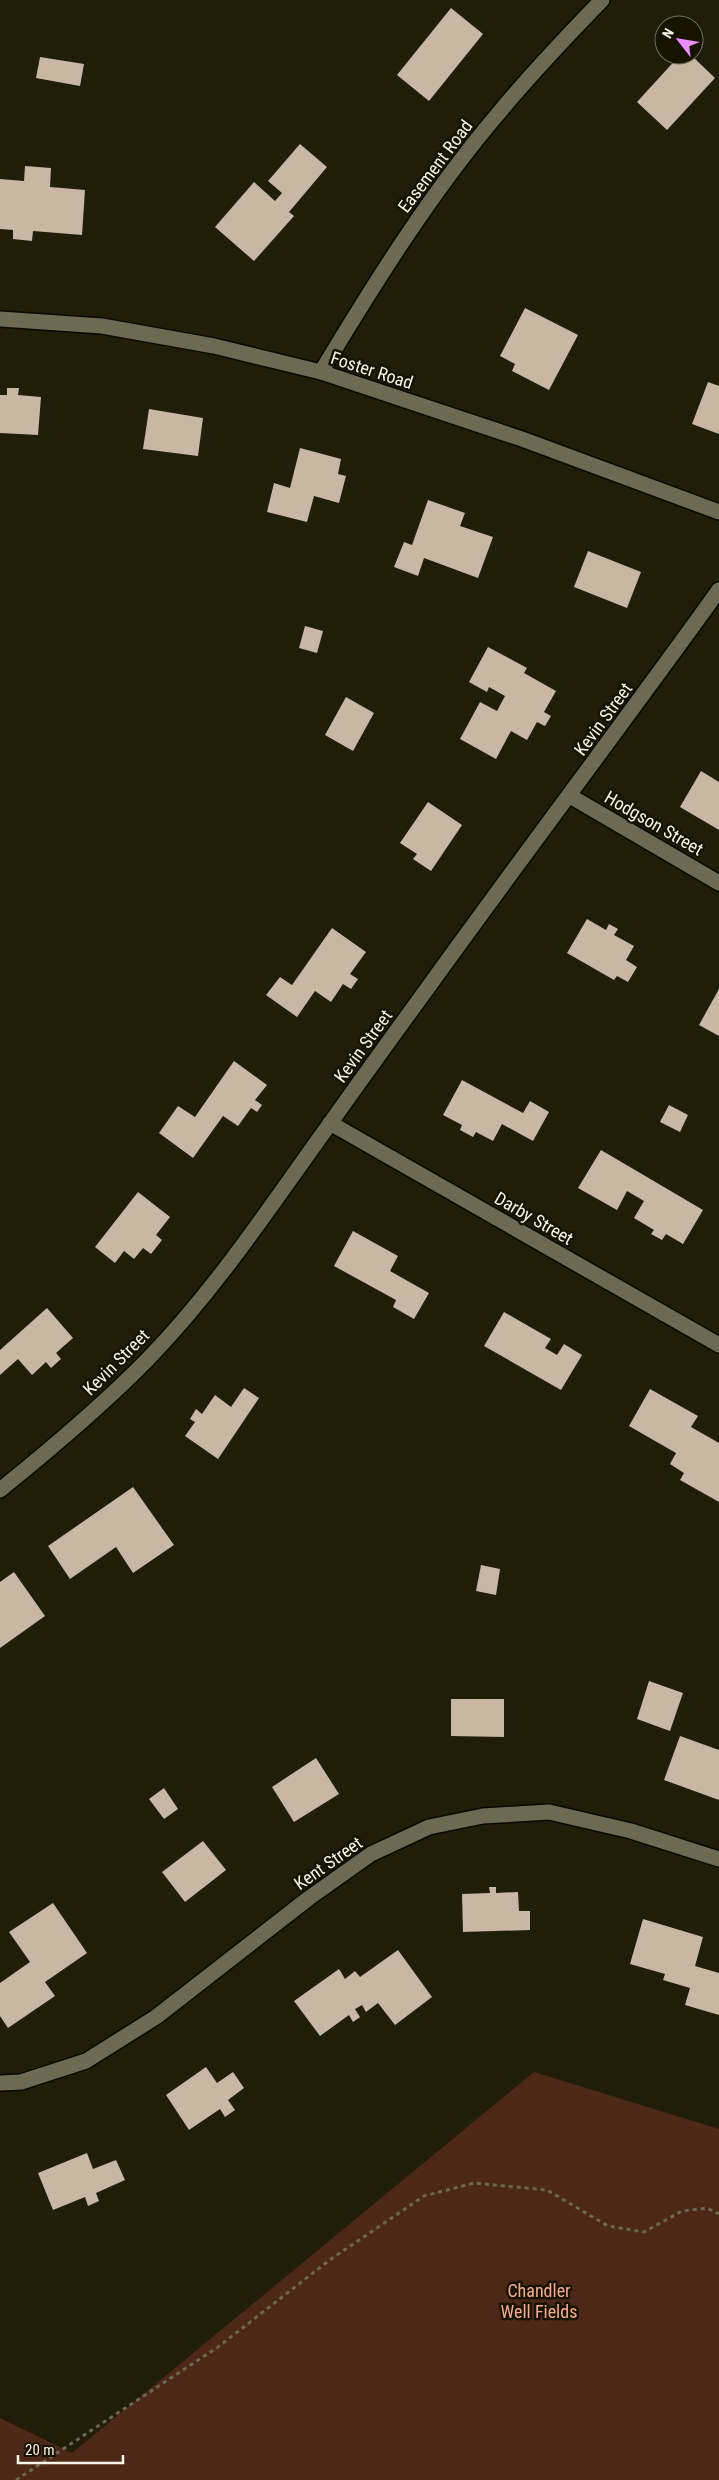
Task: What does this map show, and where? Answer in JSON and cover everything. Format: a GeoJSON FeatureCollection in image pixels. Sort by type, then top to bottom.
{"type":"FeatureCollection","features":[{"type":"Feature","properties":{"kind":"street","name":"Easement Road"},"geometry":{"type":"LineString","coordinates":[[320,372],[371,288],[438,192],[496,116],[602,0]]}},
{"type":"Feature","properties":{"kind":"street","name":"Foster Road"},"geometry":{"type":"LineString","coordinates":[[0,319],[102,326],[214,346],[320,372],[522,439],[719,512]]}},
{"type":"Feature","properties":{"kind":"street","name":"Kevin Street"},"geometry":{"type":"LineString","coordinates":[[0,1490],[69,1435],[150,1357],[205,1293],[261,1222],[330,1123],[719,590]]}},
{"type":"Feature","properties":{"kind":"street","name":"Hodgson Street"},"geometry":{"type":"LineString","coordinates":[[570,796],[719,883]]}},
{"type":"Feature","properties":{"kind":"street","name":"Darby Street"},"geometry":{"type":"LineString","coordinates":[[330,1123],[719,1345]]}},
{"type":"Feature","properties":{"kind":"street","name":"Kent Street"},"geometry":{"type":"LineString","coordinates":[[0,2083],[21,2082],[86,2061],[156,2017],[309,1898],[371,1854],[429,1827],[483,1816],[549,1812],[631,1831],[719,1859]]}},
{"type":"Feature","properties":{"kind":"path"},"geometry":{"type":"LineString","coordinates":[[16,2480],[218,2347],[331,2259],[424,2196],[474,2183],[547,2190],[608,2226],[644,2232],[682,2211],[707,2208],[719,2214]]}},
{"type":"Feature","properties":{"kind":"green space","name":"Chandler Well Fields"},"geometry":{"type":"Polygon","coordinates":[[[534,2072],[719,2129],[719,2480],[0,2480],[0,2418],[72,2453],[534,2072]]]}},
{"type":"Feature","properties":{"kind":"building"},"geometry":{"type":"Polygon","coordinates":[[[451,8],[483,34],[429,101],[397,75],[451,8]]]}},
{"type":"Feature","properties":{"kind":"building"},"geometry":{"type":"Polygon","coordinates":[[[40,57],[84,64],[80,86],[36,78],[40,57]]]}},
{"type":"Feature","properties":{"kind":"building"},"geometry":{"type":"Polygon","coordinates":[[[671,65],[701,65],[715,78],[667,130],[637,102],[671,65]]]}},
{"type":"Feature","properties":{"kind":"building"},"geometry":{"type":"Polygon","coordinates":[[[300,144],[327,167],[289,212],[294,216],[254,261],[215,227],[254,182],[275,201],[282,193],[268,181],[300,144]]]}},
{"type":"Feature","properties":{"kind":"building"},"geometry":{"type":"Polygon","coordinates":[[[25,166],[51,168],[50,187],[85,190],[82,235],[33,231],[32,241],[13,239],[13,230],[0,229],[0,179],[24,181],[25,166]]]}},
{"type":"Feature","properties":{"kind":"building"},"geometry":{"type":"Polygon","coordinates":[[[525,308],[578,335],[549,390],[512,371],[515,364],[500,356],[525,308]]]}},
{"type":"Feature","properties":{"kind":"building"},"geometry":{"type":"Polygon","coordinates":[[[708,382],[719,386],[719,434],[692,424],[708,382]]]}},
{"type":"Feature","properties":{"kind":"building"},"geometry":{"type":"Polygon","coordinates":[[[7,388],[19,388],[18,395],[41,397],[38,435],[0,433],[0,395],[7,395],[7,388]]]}},
{"type":"Feature","properties":{"kind":"building"},"geometry":{"type":"Polygon","coordinates":[[[149,409],[203,418],[198,456],[143,449],[149,409]]]}},
{"type":"Feature","properties":{"kind":"building"},"geometry":{"type":"Polygon","coordinates":[[[300,448],[341,459],[338,474],[346,476],[339,503],[314,496],[307,522],[267,512],[274,483],[290,488],[300,448]]]}},
{"type":"Feature","properties":{"kind":"building"},"geometry":{"type":"Polygon","coordinates":[[[428,500],[465,513],[460,526],[493,537],[478,578],[424,558],[418,576],[394,567],[404,542],[412,545],[428,500]]]}},
{"type":"Feature","properties":{"kind":"building"},"geometry":{"type":"Polygon","coordinates":[[[588,551],[641,572],[627,608],[574,587],[588,551]]]}},
{"type":"Feature","properties":{"kind":"building"},"geometry":{"type":"Polygon","coordinates":[[[305,626],[323,631],[317,653],[299,648],[305,626]]]}},
{"type":"Feature","properties":{"kind":"building"},"geometry":{"type":"Polygon","coordinates":[[[488,647],[527,668],[524,673],[556,691],[544,712],[551,716],[545,726],[537,722],[527,740],[511,731],[496,759],[460,739],[480,702],[497,711],[505,696],[489,687],[487,692],[469,682],[488,647]]]}},
{"type":"Feature","properties":{"kind":"building"},"geometry":{"type":"Polygon","coordinates":[[[346,697],[374,713],[353,751],[325,735],[346,697]]]}},
{"type":"Feature","properties":{"kind":"building"},"geometry":{"type":"Polygon","coordinates":[[[701,771],[719,782],[719,830],[680,807],[701,771]]]}},
{"type":"Feature","properties":{"kind":"building"},"geometry":{"type":"Polygon","coordinates":[[[428,802],[462,825],[431,871],[413,859],[417,854],[400,843],[428,802]]]}},
{"type":"Feature","properties":{"kind":"building"},"geometry":{"type":"Polygon","coordinates":[[[587,919],[606,930],[609,924],[618,929],[614,935],[634,946],[626,960],[637,967],[628,982],[617,976],[614,980],[567,953],[587,919]]]}},
{"type":"Feature","properties":{"kind":"building"},"geometry":{"type":"Polygon","coordinates":[[[332,928],[366,952],[350,974],[358,979],[351,989],[343,984],[331,1002],[315,991],[297,1017],[266,995],[280,977],[292,985],[332,928]]]}},
{"type":"Feature","properties":{"kind":"building"},"geometry":{"type":"Polygon","coordinates":[[[719,989],[719,1036],[699,1025],[719,989]]]}},
{"type":"Feature","properties":{"kind":"building"},"geometry":{"type":"Polygon","coordinates":[[[234,1061],[267,1085],[255,1100],[262,1105],[257,1112],[251,1108],[238,1126],[223,1116],[193,1158],[159,1133],[178,1106],[195,1117],[234,1061]]]}},
{"type":"Feature","properties":{"kind":"building"},"geometry":{"type":"Polygon","coordinates":[[[462,1080],[523,1113],[530,1101],[549,1112],[533,1141],[502,1124],[493,1141],[476,1132],[473,1137],[460,1130],[462,1125],[443,1115],[462,1080]]]}},
{"type":"Feature","properties":{"kind":"building"},"geometry":{"type":"Polygon","coordinates":[[[669,1105],[688,1115],[680,1132],[660,1122],[669,1105]]]}},
{"type":"Feature","properties":{"kind":"building"},"geometry":{"type":"Polygon","coordinates":[[[601,1150],[703,1210],[683,1244],[666,1234],[662,1240],[651,1234],[654,1230],[634,1218],[644,1201],[627,1191],[617,1210],[578,1188],[601,1150]]]}},
{"type":"Feature","properties":{"kind":"building"},"geometry":{"type":"Polygon","coordinates":[[[138,1192],[170,1217],[156,1235],[162,1240],[151,1254],[143,1248],[134,1259],[124,1251],[115,1263],[95,1247],[138,1192]]]}},
{"type":"Feature","properties":{"kind":"building"},"geometry":{"type":"Polygon","coordinates":[[[353,1231],[398,1256],[390,1271],[429,1293],[414,1319],[393,1307],[396,1300],[334,1266],[353,1231]]]}},
{"type":"Feature","properties":{"kind":"building"},"geometry":{"type":"Polygon","coordinates":[[[47,1308],[73,1338],[56,1353],[61,1359],[51,1368],[46,1362],[32,1375],[18,1359],[0,1375],[0,1350],[47,1308]]]}},
{"type":"Feature","properties":{"kind":"building"},"geometry":{"type":"Polygon","coordinates":[[[504,1312],[551,1339],[545,1348],[557,1355],[564,1344],[582,1355],[561,1390],[484,1346],[504,1312]]]}},
{"type":"Feature","properties":{"kind":"building"},"geometry":{"type":"Polygon","coordinates":[[[244,1388],[259,1398],[218,1459],[185,1436],[195,1422],[190,1419],[196,1409],[202,1414],[215,1395],[231,1407],[244,1388]]]}},
{"type":"Feature","properties":{"kind":"building"},"geometry":{"type":"Polygon","coordinates":[[[650,1389],[698,1416],[691,1427],[719,1443],[719,1502],[680,1480],[684,1473],[670,1464],[676,1453],[629,1426],[650,1389]]]}},
{"type":"Feature","properties":{"kind":"building"},"geometry":{"type":"Polygon","coordinates":[[[133,1487],[174,1545],[133,1573],[116,1547],[70,1579],[48,1546],[133,1487]]]}},
{"type":"Feature","properties":{"kind":"building"},"geometry":{"type":"Polygon","coordinates":[[[481,1565],[500,1569],[496,1595],[476,1591],[481,1565]]]}},
{"type":"Feature","properties":{"kind":"building"},"geometry":{"type":"Polygon","coordinates":[[[14,1572],[45,1616],[0,1648],[0,1582],[14,1572]]]}},
{"type":"Feature","properties":{"kind":"building"},"geometry":{"type":"Polygon","coordinates":[[[649,1681],[683,1693],[670,1731],[637,1719],[649,1681]]]}},
{"type":"Feature","properties":{"kind":"building"},"geometry":{"type":"Polygon","coordinates":[[[451,1699],[504,1699],[504,1737],[451,1736],[451,1699]]]}},
{"type":"Feature","properties":{"kind":"building"},"geometry":{"type":"Polygon","coordinates":[[[680,1736],[719,1750],[719,1800],[664,1780],[680,1736]]]}},
{"type":"Feature","properties":{"kind":"building"},"geometry":{"type":"Polygon","coordinates":[[[316,1758],[339,1794],[294,1822],[272,1787],[316,1758]]]}},
{"type":"Feature","properties":{"kind":"building"},"geometry":{"type":"Polygon","coordinates":[[[164,1788],[178,1809],[164,1819],[149,1799],[164,1788]]]}},
{"type":"Feature","properties":{"kind":"building"},"geometry":{"type":"Polygon","coordinates":[[[203,1841],[226,1870],[185,1902],[162,1872],[203,1841]]]}},
{"type":"Feature","properties":{"kind":"building"},"geometry":{"type":"Polygon","coordinates":[[[489,1887],[496,1887],[496,1893],[518,1892],[519,1911],[530,1911],[530,1930],[463,1932],[462,1894],[490,1893],[489,1887]]]}},
{"type":"Feature","properties":{"kind":"building"},"geometry":{"type":"Polygon","coordinates":[[[53,1903],[87,1953],[45,1982],[55,1996],[8,2028],[0,2016],[0,1983],[30,1962],[9,1932],[53,1903]]]}},
{"type":"Feature","properties":{"kind":"building"},"geometry":{"type":"Polygon","coordinates":[[[643,1919],[703,1937],[695,1966],[719,1973],[719,2015],[685,2005],[690,1988],[663,1980],[665,1974],[630,1964],[643,1919]]]}},
{"type":"Feature","properties":{"kind":"building"},"geometry":{"type":"Polygon","coordinates":[[[398,1950],[432,1997],[395,2025],[378,2003],[366,2012],[362,2005],[355,2009],[360,2017],[353,2022],[349,2015],[320,2036],[294,2001],[339,1969],[345,1979],[355,1971],[360,1977],[398,1950]]]}},
{"type":"Feature","properties":{"kind":"building"},"geometry":{"type":"Polygon","coordinates":[[[206,2067],[217,2083],[233,2072],[244,2088],[228,2100],[235,2110],[225,2117],[220,2109],[189,2130],[166,2095],[206,2067]]]}},
{"type":"Feature","properties":{"kind":"building"},"geometry":{"type":"Polygon","coordinates":[[[87,2153],[93,2169],[116,2160],[125,2180],[96,2193],[99,2201],[88,2206],[85,2197],[53,2210],[38,2173],[87,2153]]]}}]}
